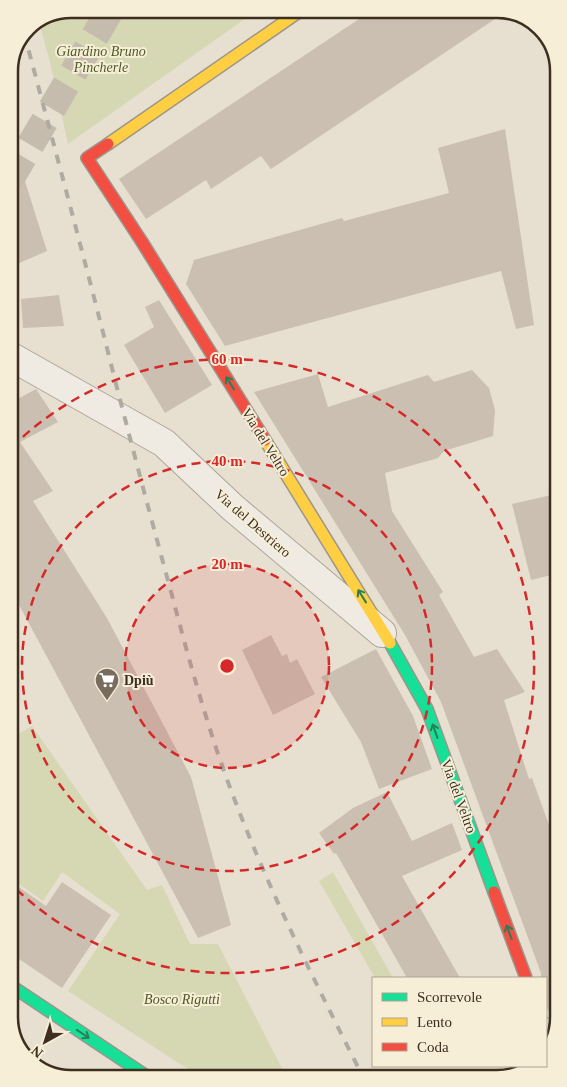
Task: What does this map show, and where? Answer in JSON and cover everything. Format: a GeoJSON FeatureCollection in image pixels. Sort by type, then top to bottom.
{"type":"FeatureCollection","features":[{"type":"Feature","properties":{"kind":"street","name":"Via del Veltro"},"geometry":{"type":"LineString","coordinates":[[289,18],[86,158],[142,242],[387,637],[427,709],[526,977]]}},
{"type":"Feature","properties":{"kind":"street","name":"Via del Destriero"},"geometry":{"type":"LineString","coordinates":[[18,361],[164,443],[232,507],[387,637]]}},
{"type":"Feature","properties":{"kind":"street"},"geometry":{"type":"LineString","coordinates":[[18,990],[136,1069]]}},
{"type":"Feature","properties":{"kind":"green space","name":"Giardino Bruno Pincherle"},"geometry":{"type":"Polygon","coordinates":[[[64,18],[246,18],[68,144],[41,28],[54,20],[64,18]]]}},
{"type":"Feature","properties":{"kind":"green space","name":"Bosco Rigutti"},"geometry":{"type":"Polygon","coordinates":[[[32,726],[147,890],[162,885],[190,944],[218,944],[283,1070],[188,1069],[68,991],[120,914],[62,872],[43,901],[18,884],[18,734],[32,726]]]}},
{"type":"Feature","properties":{"kind":"green space"},"geometry":{"type":"Polygon","coordinates":[[[333,872],[392,977],[374,977],[319,881],[333,872]]]}},
{"type":"Feature","properties":{"kind":"building"},"geometry":{"type":"Polygon","coordinates":[[[360,18],[497,18],[271,169],[261,156],[211,189],[206,180],[146,219],[119,179],[360,18]]]}},
{"type":"Feature","properties":{"kind":"building"},"geometry":{"type":"Polygon","coordinates":[[[505,129],[534,325],[516,329],[501,271],[225,346],[186,284],[194,260],[342,218],[344,221],[449,193],[438,148],[505,129]]]}},
{"type":"Feature","properties":{"kind":"building"},"geometry":{"type":"Polygon","coordinates":[[[18,159],[47,251],[18,264],[18,159]]]}},
{"type":"Feature","properties":{"kind":"building"},"geometry":{"type":"Polygon","coordinates":[[[59,295],[64,326],[23,328],[21,299],[59,295]]]}},
{"type":"Feature","properties":{"kind":"building"},"geometry":{"type":"Polygon","coordinates":[[[159,300],[212,385],[165,413],[124,345],[154,327],[145,307],[159,300]]]}},
{"type":"Feature","properties":{"kind":"building"},"geometry":{"type":"Polygon","coordinates":[[[472,370],[489,388],[495,410],[493,436],[444,451],[438,458],[385,473],[392,511],[443,592],[439,595],[474,657],[497,649],[525,692],[504,700],[529,779],[532,778],[550,828],[550,1015],[547,1006],[547,977],[541,977],[441,702],[405,635],[254,392],[318,374],[328,407],[428,375],[434,382],[472,370]]]}},
{"type":"Feature","properties":{"kind":"building"},"geometry":{"type":"Polygon","coordinates":[[[36,389],[58,422],[20,442],[53,491],[33,501],[107,618],[191,777],[231,925],[198,938],[18,603],[18,399],[36,389]]]}},
{"type":"Feature","properties":{"kind":"building"},"geometry":{"type":"Polygon","coordinates":[[[550,495],[550,575],[531,580],[512,504],[550,495]]]}},
{"type":"Feature","properties":{"kind":"building"},"geometry":{"type":"Polygon","coordinates":[[[271,635],[282,656],[287,654],[290,663],[297,659],[315,694],[273,715],[242,650],[271,635]]]}},
{"type":"Feature","properties":{"kind":"building"},"geometry":{"type":"Polygon","coordinates":[[[376,649],[413,716],[432,769],[379,789],[361,742],[321,677],[376,649]]]}},
{"type":"Feature","properties":{"kind":"building"},"geometry":{"type":"Polygon","coordinates":[[[387,792],[412,841],[452,823],[462,850],[402,876],[459,977],[406,977],[336,853],[334,854],[319,833],[353,808],[387,792]]]}},
{"type":"Feature","properties":{"kind":"building"},"geometry":{"type":"Polygon","coordinates":[[[62,882],[111,915],[62,988],[18,958],[18,886],[46,906],[62,882]]]}},
{"type":"Feature","properties":{"kind":"tunnel"},"geometry":{"type":"LineString","coordinates":[[18,166],[106,18]]}},
{"type":"Feature","properties":{"kind":"railway"},"geometry":{"type":"LineString","coordinates":[[26,41],[158,544],[193,674],[216,748],[247,832],[283,914],[359,1070]]}},
{"type":"Feature","properties":{"kind":"traffic: fast"},"geometry":{"type":"LineString","coordinates":[[390,643],[427,709],[494,892]]}},
{"type":"Feature","properties":{"kind":"traffic: fast"},"geometry":{"type":"LineString","coordinates":[[18,990],[136,1069]]}},
{"type":"Feature","properties":{"kind":"traffic: slow"},"geometry":{"type":"LineString","coordinates":[[108,144],[290,18]]}},
{"type":"Feature","properties":{"kind":"traffic: slow"},"geometry":{"type":"LineString","coordinates":[[265,440],[390,643]]}},
{"type":"Feature","properties":{"kind":"traffic: jam"},"geometry":{"type":"LineString","coordinates":[[108,144],[87,158],[142,242],[265,440]]}},
{"type":"Feature","properties":{"kind":"traffic: jam"},"geometry":{"type":"LineString","coordinates":[[494,892],[526,977]]}},
{"type":"Feature","properties":{"kind":"place","name":"Dpiù"},"geometry":{"type":"Point","coordinates":[107,701]}}]}
